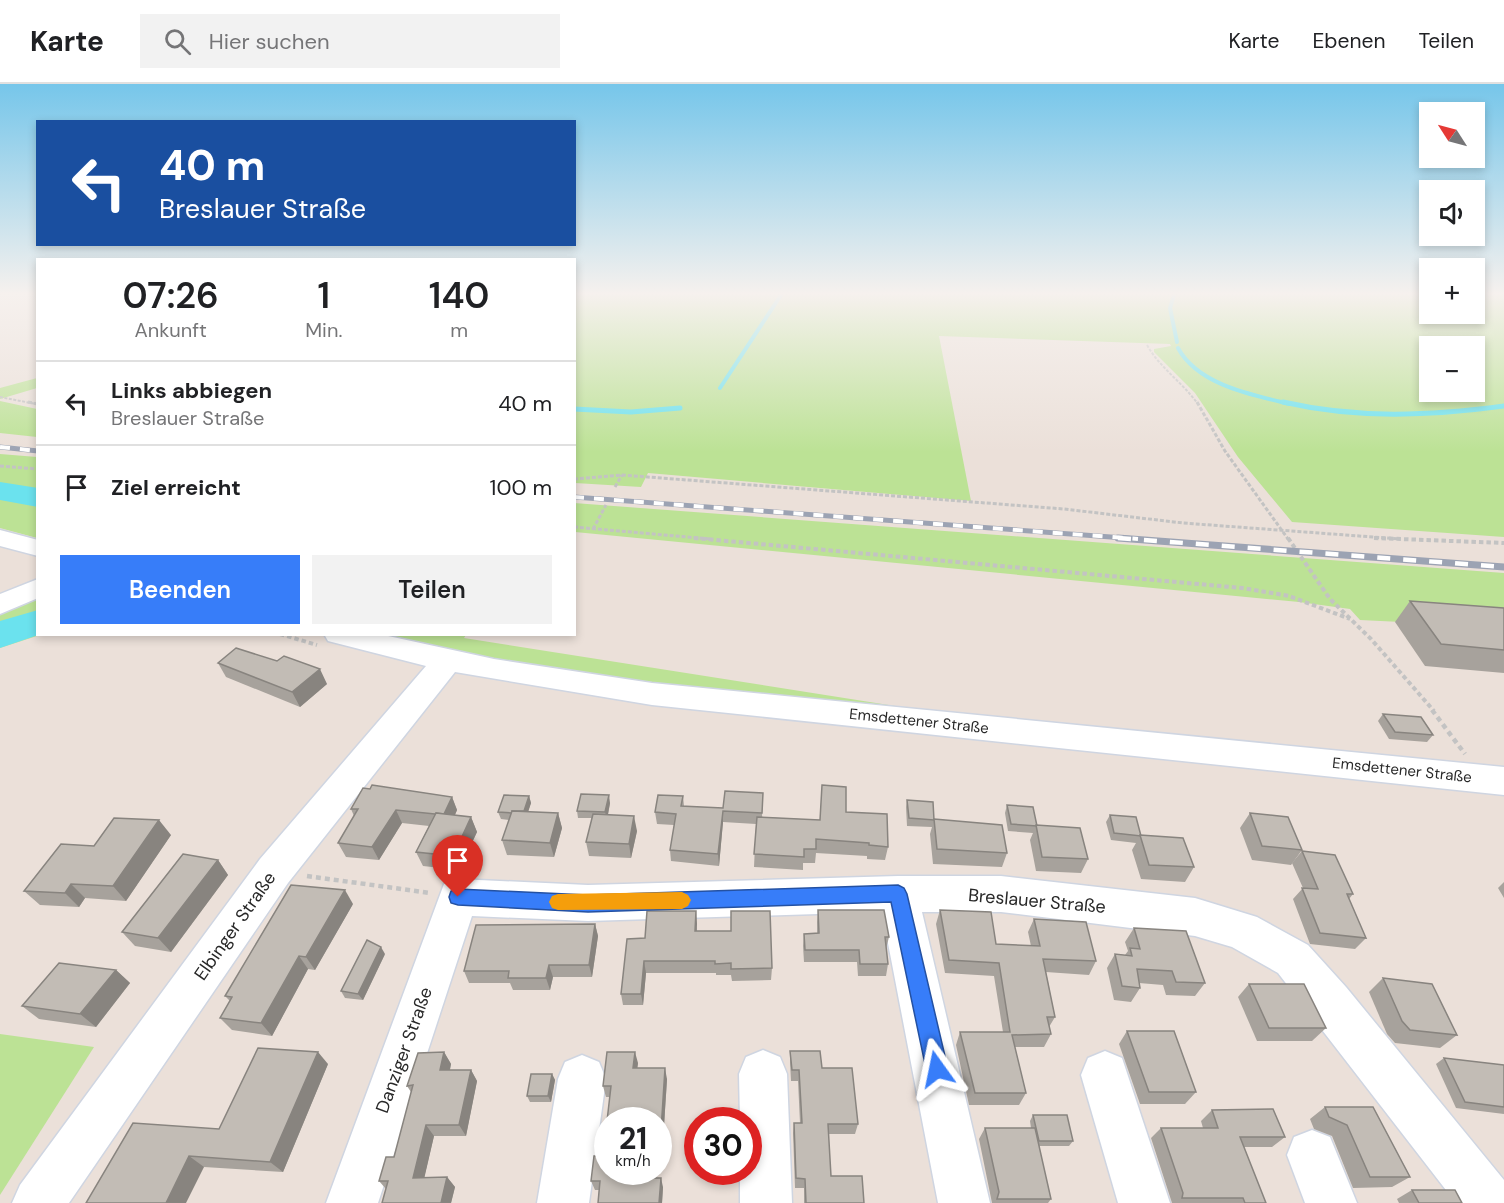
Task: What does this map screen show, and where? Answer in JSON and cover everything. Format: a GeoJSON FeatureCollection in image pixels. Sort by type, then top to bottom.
{"type":"FeatureCollection","features":[{"type":"Feature","properties":{"kind":"street"},"geometry":{"type":"LineString","coordinates":[[0,538],[36,547]]}},
{"type":"Feature","properties":{"kind":"street"},"geometry":{"type":"LineString","coordinates":[[0,605],[36,588]]}},
{"type":"Feature","properties":{"kind":"street","name":"Emsdettener Straße"},"geometry":{"type":"LineString","coordinates":[[346,636],[447,661],[568,683],[652,694],[1494,780]]}},
{"type":"Feature","properties":{"kind":"street","name":"Elbinger Straße"},"geometry":{"type":"LineString","coordinates":[[38,1203],[274,871],[447,661]]}},
{"type":"Feature","properties":{"kind":"street"},"geometry":{"type":"LineString","coordinates":[[898,894],[956,1156],[964,1203]]}},
{"type":"Feature","properties":{"kind":"street","name":"Breslauer Straße"},"geometry":{"type":"LineString","coordinates":[[458,897],[588,903],[898,894],[1001,894],[1195,917],[1242,931],[1293,959],[1330,1002],[1489,1203]]}},
{"type":"Feature","properties":{"kind":"street","name":"Danziger Straße"},"geometry":{"type":"LineString","coordinates":[[352,1203],[367,1154],[458,897]]}},
{"type":"Feature","properties":{"kind":"street"},"geometry":{"type":"LineString","coordinates":[[763,1074],[766,1203]]}},
{"type":"Feature","properties":{"kind":"street"},"geometry":{"type":"LineString","coordinates":[[1105,1075],[1144,1203]]}},
{"type":"Feature","properties":{"kind":"street"},"geometry":{"type":"LineString","coordinates":[[563,1203],[582,1079]]}},
{"type":"Feature","properties":{"kind":"street"},"geometry":{"type":"LineString","coordinates":[[1311,1155],[1331,1203]]}},
{"type":"Feature","properties":{"kind":"path"},"geometry":{"type":"LineString","coordinates":[[1148,347],[1155,359],[1185,386],[1203,411],[1225,451],[1284,531],[1295,552],[1330,599],[1371,639],[1494,780]]}},
{"type":"Feature","properties":{"kind":"path"},"geometry":{"type":"LineString","coordinates":[[0,396],[36,404]]}},
{"type":"Feature","properties":{"kind":"path"},"geometry":{"type":"LineString","coordinates":[[0,466],[36,469]]}},
{"type":"Feature","properties":{"kind":"path"},"geometry":{"type":"LineString","coordinates":[[615,487],[622,475]]}},
{"type":"Feature","properties":{"kind":"path"},"geometry":{"type":"LineString","coordinates":[[576,479],[622,475],[1064,509],[1183,523],[1387,539],[1504,543]]}},
{"type":"Feature","properties":{"kind":"path"},"geometry":{"type":"LineString","coordinates":[[593,529],[606,506]]}},
{"type":"Feature","properties":{"kind":"path"},"geometry":{"type":"LineString","coordinates":[[576,527],[1242,588],[1289,596],[1350,619]]}},
{"type":"Feature","properties":{"kind":"path"},"geometry":{"type":"LineString","coordinates":[[274,871],[458,897]]}},
{"type":"Feature","properties":{"kind":"green space"},"geometry":{"type":"Polygon","coordinates":[[[576,347],[941,347],[971,501],[648,473],[641,487],[576,483],[576,347]]]}},
{"type":"Feature","properties":{"kind":"green space"},"geometry":{"type":"Polygon","coordinates":[[[1164,347],[1419,347],[1419,402],[1485,402],[1485,347],[1504,347],[1504,537],[1292,522],[1238,457],[1195,393],[1154,352],[1154,349],[1164,347]]]}},
{"type":"Feature","properties":{"kind":"green space"},"geometry":{"type":"Polygon","coordinates":[[[36,378],[36,388],[0,399],[0,388],[36,378]]]}},
{"type":"Feature","properties":{"kind":"green space"},"geometry":{"type":"Polygon","coordinates":[[[0,401],[36,409],[36,437],[0,433],[0,401]]]}},
{"type":"Feature","properties":{"kind":"green space"},"geometry":{"type":"Polygon","coordinates":[[[0,454],[36,457],[36,538],[0,528],[0,454]]]}},
{"type":"Feature","properties":{"kind":"green space"},"geometry":{"type":"Polygon","coordinates":[[[576,503],[1504,573],[1504,627],[1360,620],[1350,609],[1299,602],[576,532],[576,503]]]}},
{"type":"Feature","properties":{"kind":"green space"},"geometry":{"type":"Polygon","coordinates":[[[36,590],[37,636],[0,648],[0,608],[36,590]]]}},
{"type":"Feature","properties":{"kind":"green space"},"geometry":{"type":"Polygon","coordinates":[[[391,636],[465,636],[464,638],[914,709],[649,682],[517,663],[391,636]]]}},
{"type":"Feature","properties":{"kind":"green space"},"geometry":{"type":"Polygon","coordinates":[[[0,1034],[94,1047],[0,1195],[0,1034]]]}},
{"type":"Feature","properties":{"kind":"building"},"geometry":{"type":"Polygon","coordinates":[[[1410,601],[1504,608],[1504,650],[1441,644],[1410,601]]]}},
{"type":"Feature","properties":{"kind":"building"},"geometry":{"type":"Polygon","coordinates":[[[236,648],[277,661],[284,656],[320,669],[292,692],[218,663],[236,648]]]}},
{"type":"Feature","properties":{"kind":"building"},"geometry":{"type":"Polygon","coordinates":[[[1383,714],[1421,717],[1433,735],[1395,732],[1383,714]]]}},
{"type":"Feature","properties":{"kind":"building"},"geometry":{"type":"Polygon","coordinates":[[[372,785],[452,797],[444,814],[396,810],[372,847],[338,843],[358,809],[351,809],[363,788],[370,789],[372,785]]]}},
{"type":"Feature","properties":{"kind":"building"},"geometry":{"type":"Polygon","coordinates":[[[822,785],[846,787],[846,812],[887,814],[888,847],[869,845],[869,843],[816,839],[816,849],[804,849],[804,857],[754,854],[757,817],[820,820],[822,785]]]}},
{"type":"Feature","properties":{"kind":"building"},"geometry":{"type":"Polygon","coordinates":[[[725,791],[763,793],[762,813],[723,811],[718,854],[670,850],[676,814],[655,812],[658,795],[683,796],[681,806],[723,808],[725,791]]]}},
{"type":"Feature","properties":{"kind":"building"},"geometry":{"type":"Polygon","coordinates":[[[581,794],[609,795],[605,812],[577,811],[581,794]]]}},
{"type":"Feature","properties":{"kind":"building"},"geometry":{"type":"Polygon","coordinates":[[[504,795],[529,796],[524,811],[498,812],[504,795]]]}},
{"type":"Feature","properties":{"kind":"building"},"geometry":{"type":"Polygon","coordinates":[[[907,800],[933,802],[934,820],[909,818],[907,800]]]}},
{"type":"Feature","properties":{"kind":"building"},"geometry":{"type":"Polygon","coordinates":[[[1007,805],[1033,807],[1037,826],[1011,824],[1007,805]]]}},
{"type":"Feature","properties":{"kind":"building"},"geometry":{"type":"Polygon","coordinates":[[[512,811],[558,813],[550,843],[502,840],[512,811]]]}},
{"type":"Feature","properties":{"kind":"building"},"geometry":{"type":"Polygon","coordinates":[[[436,813],[471,817],[453,856],[416,852],[436,813]]]}},
{"type":"Feature","properties":{"kind":"building"},"geometry":{"type":"Polygon","coordinates":[[[1250,813],[1288,817],[1302,850],[1262,846],[1250,813]]]}},
{"type":"Feature","properties":{"kind":"building"},"geometry":{"type":"Polygon","coordinates":[[[593,814],[634,816],[629,844],[586,842],[593,814]]]}},
{"type":"Feature","properties":{"kind":"building"},"geometry":{"type":"Polygon","coordinates":[[[1110,815],[1136,817],[1141,836],[1114,833],[1110,815]]]}},
{"type":"Feature","properties":{"kind":"building"},"geometry":{"type":"Polygon","coordinates":[[[114,818],[159,820],[113,886],[71,884],[65,893],[24,891],[61,844],[94,846],[114,818]]]}},
{"type":"Feature","properties":{"kind":"building"},"geometry":{"type":"Polygon","coordinates":[[[934,819],[1002,825],[1007,853],[937,849],[934,819]]]}},
{"type":"Feature","properties":{"kind":"building"},"geometry":{"type":"Polygon","coordinates":[[[1036,825],[1080,828],[1088,859],[1042,857],[1036,825]]]}},
{"type":"Feature","properties":{"kind":"building"},"geometry":{"type":"Polygon","coordinates":[[[1140,835],[1183,838],[1194,867],[1149,865],[1140,835]]]}},
{"type":"Feature","properties":{"kind":"building"},"geometry":{"type":"Polygon","coordinates":[[[1302,851],[1335,855],[1353,894],[1347,894],[1366,938],[1320,933],[1302,888],[1318,889],[1302,851]]]}},
{"type":"Feature","properties":{"kind":"building"},"geometry":{"type":"Polygon","coordinates":[[[183,854],[218,860],[158,938],[122,932],[183,854]]]}},
{"type":"Feature","properties":{"kind":"building"},"geometry":{"type":"Polygon","coordinates":[[[291,885],[345,890],[306,957],[299,956],[261,1023],[220,1018],[232,997],[225,996],[291,885]]]}},
{"type":"Feature","properties":{"kind":"building"},"geometry":{"type":"Polygon","coordinates":[[[818,910],[884,910],[889,937],[885,937],[888,964],[860,964],[859,950],[805,950],[804,934],[819,933],[818,910]]]}},
{"type":"Feature","properties":{"kind":"building"},"geometry":{"type":"Polygon","coordinates":[[[940,910],[991,912],[996,944],[1040,946],[1034,919],[1086,922],[1096,961],[1043,959],[1055,1017],[1047,1017],[1051,1034],[1012,1035],[1026,1093],[975,1093],[960,1032],[1010,1032],[999,963],[949,960],[940,910]]]}},
{"type":"Feature","properties":{"kind":"building"},"geometry":{"type":"Polygon","coordinates":[[[647,911],[696,911],[695,931],[731,931],[731,911],[770,911],[772,968],[731,969],[731,963],[715,964],[715,961],[644,961],[641,994],[621,994],[627,939],[645,938],[647,911]]]}},
{"type":"Feature","properties":{"kind":"building"},"geometry":{"type":"Polygon","coordinates":[[[595,924],[589,965],[549,965],[546,978],[508,978],[509,971],[464,971],[476,925],[595,924]]]}},
{"type":"Feature","properties":{"kind":"building"},"geometry":{"type":"Polygon","coordinates":[[[1134,928],[1186,931],[1205,983],[1176,982],[1172,971],[1137,969],[1140,988],[1122,986],[1115,954],[1132,956],[1130,948],[1140,949],[1134,928]]]}},
{"type":"Feature","properties":{"kind":"building"},"geometry":{"type":"Polygon","coordinates":[[[367,940],[381,947],[358,994],[341,991],[367,940]]]}},
{"type":"Feature","properties":{"kind":"building"},"geometry":{"type":"Polygon","coordinates":[[[59,963],[116,970],[80,1014],[22,1006],[59,963]]]}},
{"type":"Feature","properties":{"kind":"building"},"geometry":{"type":"Polygon","coordinates":[[[1383,978],[1432,984],[1457,1035],[1410,1030],[1402,1021],[1383,978]]]}},
{"type":"Feature","properties":{"kind":"building"},"geometry":{"type":"Polygon","coordinates":[[[1249,984],[1304,984],[1326,1028],[1269,1028],[1249,984]]]}},
{"type":"Feature","properties":{"kind":"building"},"geometry":{"type":"Polygon","coordinates":[[[1127,1031],[1174,1031],[1196,1092],[1149,1092],[1127,1031]]]}},
{"type":"Feature","properties":{"kind":"building"},"geometry":{"type":"Polygon","coordinates":[[[258,1048],[318,1052],[270,1162],[189,1156],[166,1203],[86,1203],[133,1123],[219,1129],[258,1048]]]}},
{"type":"Feature","properties":{"kind":"building"},"geometry":{"type":"Polygon","coordinates":[[[790,1051],[820,1051],[822,1068],[852,1068],[858,1124],[828,1124],[831,1176],[862,1176],[864,1203],[806,1203],[805,1179],[796,1178],[794,1123],[802,1123],[799,1070],[792,1070],[790,1051]]]}},
{"type":"Feature","properties":{"kind":"building"},"geometry":{"type":"Polygon","coordinates":[[[444,1052],[440,1070],[471,1070],[459,1125],[426,1125],[413,1178],[447,1177],[441,1203],[382,1203],[388,1181],[379,1181],[386,1157],[394,1157],[413,1085],[407,1086],[418,1053],[444,1052]]]}},
{"type":"Feature","properties":{"kind":"building"},"geometry":{"type":"Polygon","coordinates":[[[607,1052],[635,1052],[633,1068],[665,1068],[663,1107],[609,1107],[611,1086],[603,1086],[607,1052]]]}},
{"type":"Feature","properties":{"kind":"building"},"geometry":{"type":"Polygon","coordinates":[[[1444,1058],[1504,1065],[1504,1107],[1465,1102],[1444,1058]]]}},
{"type":"Feature","properties":{"kind":"building"},"geometry":{"type":"Polygon","coordinates":[[[531,1074],[552,1074],[548,1096],[527,1096],[531,1074]]]}},
{"type":"Feature","properties":{"kind":"building"},"geometry":{"type":"Polygon","coordinates":[[[1325,1107],[1373,1107],[1410,1177],[1370,1177],[1347,1125],[1329,1117],[1325,1107]]]}},
{"type":"Feature","properties":{"kind":"building"},"geometry":{"type":"Polygon","coordinates":[[[1273,1109],[1285,1137],[1240,1137],[1266,1203],[1245,1203],[1243,1198],[1182,1198],[1183,1193],[1161,1128],[1218,1128],[1212,1110],[1273,1109]]]}},
{"type":"Feature","properties":{"kind":"building"},"geometry":{"type":"Polygon","coordinates":[[[1033,1115],[1067,1115],[1073,1141],[1039,1141],[1033,1115]]]}},
{"type":"Feature","properties":{"kind":"building"},"geometry":{"type":"Polygon","coordinates":[[[985,1128],[1035,1128],[1051,1199],[997,1199],[999,1192],[985,1128]]]}},
{"type":"Feature","properties":{"kind":"building"},"geometry":{"type":"Polygon","coordinates":[[[594,1156],[594,1181],[591,1181],[594,1156]]]}},
{"type":"Feature","properties":{"kind":"building"},"geometry":{"type":"Polygon","coordinates":[[[600,1185],[660,1185],[659,1203],[598,1203],[600,1185]]]}},
{"type":"Feature","properties":{"kind":"building"},"geometry":{"type":"Polygon","coordinates":[[[1412,1190],[1455,1190],[1462,1203],[1419,1203],[1412,1190]]]}},
{"type":"Feature","properties":{"kind":"waterway"},"geometry":{"type":"LineString","coordinates":[[720,388],[747,347]]}},
{"type":"Feature","properties":{"kind":"waterway"},"geometry":{"type":"LineString","coordinates":[[1178,348],[1187,361],[1212,380],[1259,397],[1290,404]]}},
{"type":"Feature","properties":{"kind":"waterway"},"geometry":{"type":"LineString","coordinates":[[1283,402],[1338,411],[1394,414],[1449,412],[1504,406]]}},
{"type":"Feature","properties":{"kind":"waterway"},"geometry":{"type":"LineString","coordinates":[[576,409],[631,412],[680,408]]}},
{"type":"Feature","properties":{"kind":"waterway"},"geometry":{"type":"LineString","coordinates":[[0,491],[36,498]]}},
{"type":"Feature","properties":{"kind":"waterway"},"geometry":{"type":"LineString","coordinates":[[0,635],[36,623]]}},
{"type":"Feature","properties":{"kind":"railway"},"geometry":{"type":"LineString","coordinates":[[0,447],[36,451]]}},
{"type":"Feature","properties":{"kind":"railway"},"geometry":{"type":"LineString","coordinates":[[576,497],[1138,539]]}},
{"type":"Feature","properties":{"kind":"railway"},"geometry":{"type":"LineString","coordinates":[[1118,538],[1504,567]]}},
{"type":"Feature","properties":{"kind":"slow traffic"},"geometry":{"type":"LineString","coordinates":[[558,902],[682,900]]}},
{"type":"Feature","properties":{"kind":"route"},"geometry":{"type":"LineString","coordinates":[[458,897],[588,903],[898,894],[937,1069]]}}]}
